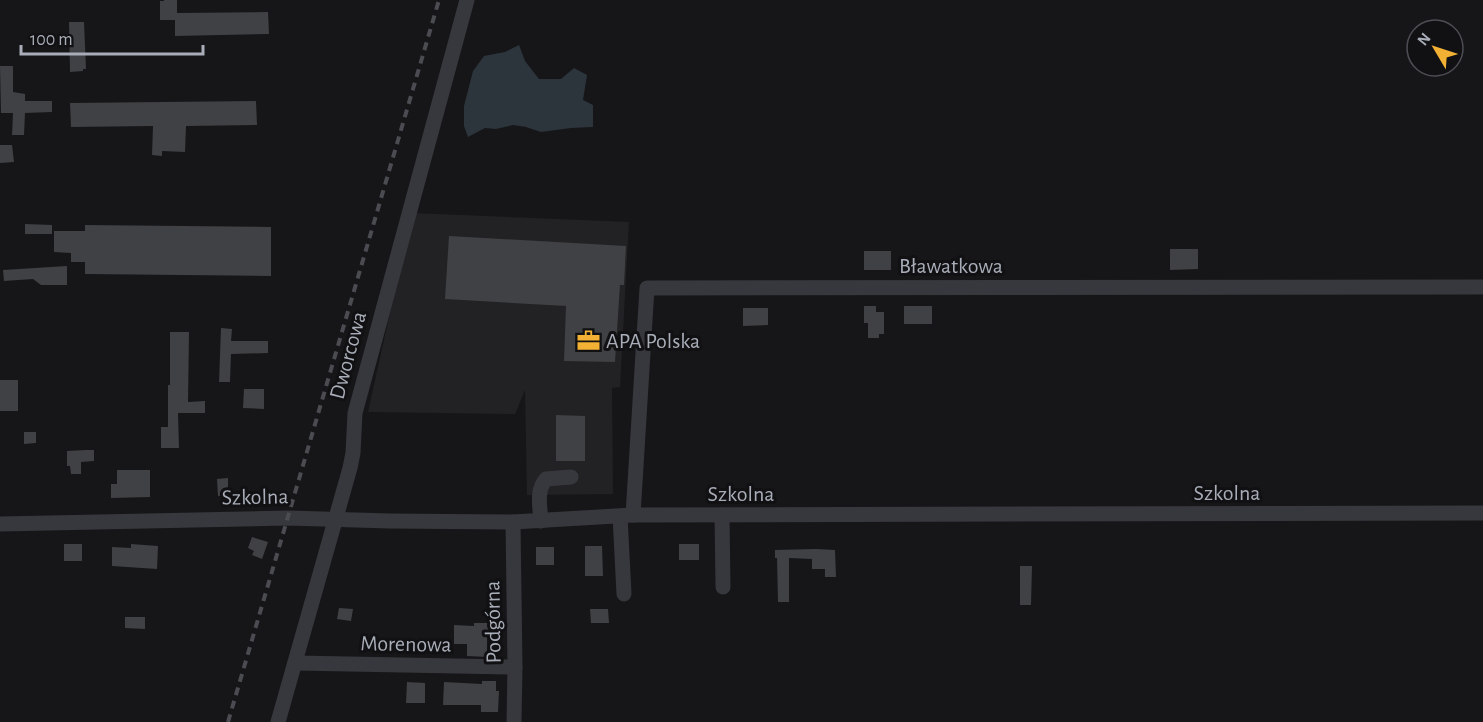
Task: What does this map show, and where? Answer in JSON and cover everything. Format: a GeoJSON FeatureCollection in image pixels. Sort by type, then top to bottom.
{"type":"FeatureCollection","features":[{"type":"Feature","properties":{"kind":"street","name":"Dworcowa"},"geometry":{"type":"LineString","coordinates":[[278,722],[350,468],[355,413],[360,391],[467,0]]}},
{"type":"Feature","properties":{"kind":"street","name":"Bławatkowa"},"geometry":{"type":"LineString","coordinates":[[626,516],[647,288],[1483,287]]}},
{"type":"Feature","properties":{"kind":"street"},"geometry":{"type":"LineString","coordinates":[[541,521],[542,484],[546,479],[572,477]]}},
{"type":"Feature","properties":{"kind":"street","name":"Szkolna"},"geometry":{"type":"LineString","coordinates":[[0,524],[276,518],[513,522],[626,516],[722,515],[1483,513]]}},
{"type":"Feature","properties":{"kind":"street"},"geometry":{"type":"LineString","coordinates":[[722,515],[723,587]]}},
{"type":"Feature","properties":{"kind":"street"},"geometry":{"type":"LineString","coordinates":[[624,594],[626,516]]}},
{"type":"Feature","properties":{"kind":"street","name":"Podgórna"},"geometry":{"type":"LineString","coordinates":[[513,522],[514,722]]}},
{"type":"Feature","properties":{"kind":"street","name":"Morenowa"},"geometry":{"type":"LineString","coordinates":[[296,663],[515,667]]}},
{"type":"Feature","properties":{"kind":"shaded area"},"geometry":{"type":"Polygon","coordinates":[[[519,45],[525,61],[539,79],[561,79],[574,68],[587,75],[583,100],[593,105],[593,127],[541,132],[513,125],[496,129],[485,128],[468,137],[464,126],[464,106],[473,71],[484,56],[505,52],[519,45]]]}},
{"type":"Feature","properties":{"kind":"shaded area"},"geometry":{"type":"Polygon","coordinates":[[[412,213],[629,222],[620,387],[612,388],[613,494],[527,495],[525,390],[515,414],[368,412],[412,213]]]}},
{"type":"Feature","properties":{"kind":"building"},"geometry":{"type":"Polygon","coordinates":[[[177,0],[177,13],[268,12],[269,34],[175,36],[175,20],[160,20],[160,1],[177,0]]]}},
{"type":"Feature","properties":{"kind":"building"},"geometry":{"type":"Polygon","coordinates":[[[69,22],[84,22],[86,69],[83,71],[70,72],[69,22]]]}},
{"type":"Feature","properties":{"kind":"building"},"geometry":{"type":"Polygon","coordinates":[[[0,66],[13,66],[13,92],[25,94],[25,101],[52,101],[52,112],[25,113],[24,135],[12,135],[13,113],[1,113],[0,66]]]}},
{"type":"Feature","properties":{"kind":"building"},"geometry":{"type":"Polygon","coordinates":[[[256,101],[257,125],[186,126],[185,152],[162,151],[162,156],[152,155],[153,126],[71,127],[70,103],[256,101]]]}},
{"type":"Feature","properties":{"kind":"building"},"geometry":{"type":"Polygon","coordinates":[[[0,145],[12,145],[14,162],[0,163],[0,145]]]}},
{"type":"Feature","properties":{"kind":"building"},"geometry":{"type":"Polygon","coordinates":[[[25,224],[52,225],[52,234],[25,234],[25,224]]]}},
{"type":"Feature","properties":{"kind":"building"},"geometry":{"type":"Polygon","coordinates":[[[85,225],[271,227],[271,276],[85,274],[85,262],[71,262],[71,253],[54,252],[54,231],[85,231],[85,225]]]}},
{"type":"Feature","properties":{"kind":"building"},"geometry":{"type":"Polygon","coordinates":[[[449,236],[626,246],[624,285],[620,285],[615,362],[564,361],[566,306],[445,299],[449,236]]]}},
{"type":"Feature","properties":{"kind":"building"},"geometry":{"type":"Polygon","coordinates":[[[1170,249],[1198,249],[1198,269],[1170,270],[1170,249]]]}},
{"type":"Feature","properties":{"kind":"building"},"geometry":{"type":"Polygon","coordinates":[[[864,251],[891,251],[891,270],[864,270],[864,251]]]}},
{"type":"Feature","properties":{"kind":"building"},"geometry":{"type":"Polygon","coordinates":[[[67,266],[67,285],[41,285],[33,279],[4,281],[3,270],[67,266]]]}},
{"type":"Feature","properties":{"kind":"building"},"geometry":{"type":"Polygon","coordinates":[[[864,306],[876,306],[876,312],[884,312],[884,334],[879,334],[879,338],[868,338],[868,323],[864,323],[864,306]]]}},
{"type":"Feature","properties":{"kind":"building"},"geometry":{"type":"Polygon","coordinates":[[[904,306],[932,306],[932,324],[904,324],[904,306]]]}},
{"type":"Feature","properties":{"kind":"building"},"geometry":{"type":"Polygon","coordinates":[[[743,308],[768,308],[768,325],[743,326],[743,308]]]}},
{"type":"Feature","properties":{"kind":"building"},"geometry":{"type":"Polygon","coordinates":[[[221,328],[232,329],[231,341],[268,341],[268,353],[231,354],[230,382],[219,382],[221,328]]]}},
{"type":"Feature","properties":{"kind":"building"},"geometry":{"type":"Polygon","coordinates":[[[170,332],[189,332],[188,402],[205,401],[205,413],[178,413],[179,448],[161,448],[161,427],[168,427],[170,332]]]}},
{"type":"Feature","properties":{"kind":"building"},"geometry":{"type":"Polygon","coordinates":[[[0,380],[18,380],[18,411],[0,411],[0,380]]]}},
{"type":"Feature","properties":{"kind":"building"},"geometry":{"type":"Polygon","coordinates":[[[244,389],[264,389],[264,409],[243,408],[244,389]]]}},
{"type":"Feature","properties":{"kind":"building"},"geometry":{"type":"Polygon","coordinates":[[[556,415],[585,416],[585,461],[556,461],[556,415]]]}},
{"type":"Feature","properties":{"kind":"building"},"geometry":{"type":"Polygon","coordinates":[[[24,432],[36,432],[36,443],[24,444],[24,432]]]}},
{"type":"Feature","properties":{"kind":"building"},"geometry":{"type":"Polygon","coordinates":[[[94,450],[94,461],[81,462],[81,474],[71,474],[70,466],[67,466],[67,451],[94,450]]]}},
{"type":"Feature","properties":{"kind":"building"},"geometry":{"type":"Polygon","coordinates":[[[117,470],[150,470],[150,497],[111,498],[111,484],[117,484],[117,470]]]}},
{"type":"Feature","properties":{"kind":"building"},"geometry":{"type":"Polygon","coordinates":[[[228,478],[228,495],[218,496],[217,479],[228,478]]]}},
{"type":"Feature","properties":{"kind":"building"},"geometry":{"type":"Polygon","coordinates":[[[252,537],[268,542],[262,559],[252,555],[254,551],[248,548],[252,537]]]}},
{"type":"Feature","properties":{"kind":"building"},"geometry":{"type":"Polygon","coordinates":[[[64,544],[82,544],[82,561],[64,561],[64,544]]]}},
{"type":"Feature","properties":{"kind":"building"},"geometry":{"type":"Polygon","coordinates":[[[131,544],[158,546],[157,569],[112,566],[112,547],[131,548],[131,544]]]}},
{"type":"Feature","properties":{"kind":"building"},"geometry":{"type":"Polygon","coordinates":[[[679,544],[699,544],[699,560],[679,560],[679,544]]]}},
{"type":"Feature","properties":{"kind":"building"},"geometry":{"type":"Polygon","coordinates":[[[585,546],[602,546],[603,576],[585,576],[585,546]]]}},
{"type":"Feature","properties":{"kind":"building"},"geometry":{"type":"Polygon","coordinates":[[[536,547],[554,547],[554,565],[536,565],[536,547]]]}},
{"type":"Feature","properties":{"kind":"building"},"geometry":{"type":"Polygon","coordinates":[[[775,550],[835,550],[836,577],[825,577],[825,569],[812,569],[812,559],[789,558],[789,602],[778,602],[775,550]]]}},
{"type":"Feature","properties":{"kind":"building"},"geometry":{"type":"Polygon","coordinates":[[[1020,566],[1032,566],[1031,605],[1020,605],[1020,566]]]}},
{"type":"Feature","properties":{"kind":"building"},"geometry":{"type":"Polygon","coordinates":[[[339,608],[353,609],[351,621],[337,619],[339,608]]]}},
{"type":"Feature","properties":{"kind":"building"},"geometry":{"type":"Polygon","coordinates":[[[590,609],[608,609],[609,623],[591,623],[590,609]]]}},
{"type":"Feature","properties":{"kind":"building"},"geometry":{"type":"Polygon","coordinates":[[[125,617],[145,617],[145,629],[125,628],[125,617]]]}},
{"type":"Feature","properties":{"kind":"building"},"geometry":{"type":"Polygon","coordinates":[[[474,623],[492,623],[492,637],[487,637],[487,657],[467,656],[467,644],[454,644],[454,625],[474,626],[474,623]]]}},
{"type":"Feature","properties":{"kind":"building"},"geometry":{"type":"Polygon","coordinates":[[[482,681],[496,681],[496,691],[499,691],[498,712],[481,712],[481,705],[443,705],[444,682],[482,684],[482,681]]]}},
{"type":"Feature","properties":{"kind":"building"},"geometry":{"type":"Polygon","coordinates":[[[407,682],[425,683],[425,703],[406,703],[407,682]]]}},
{"type":"Feature","properties":{"kind":"railway"},"geometry":{"type":"LineString","coordinates":[[228,722],[439,0]]}},
{"type":"Feature","properties":{"kind":"place","name":"APA Polska"},"geometry":{"type":"Point","coordinates":[588,340]}}]}
